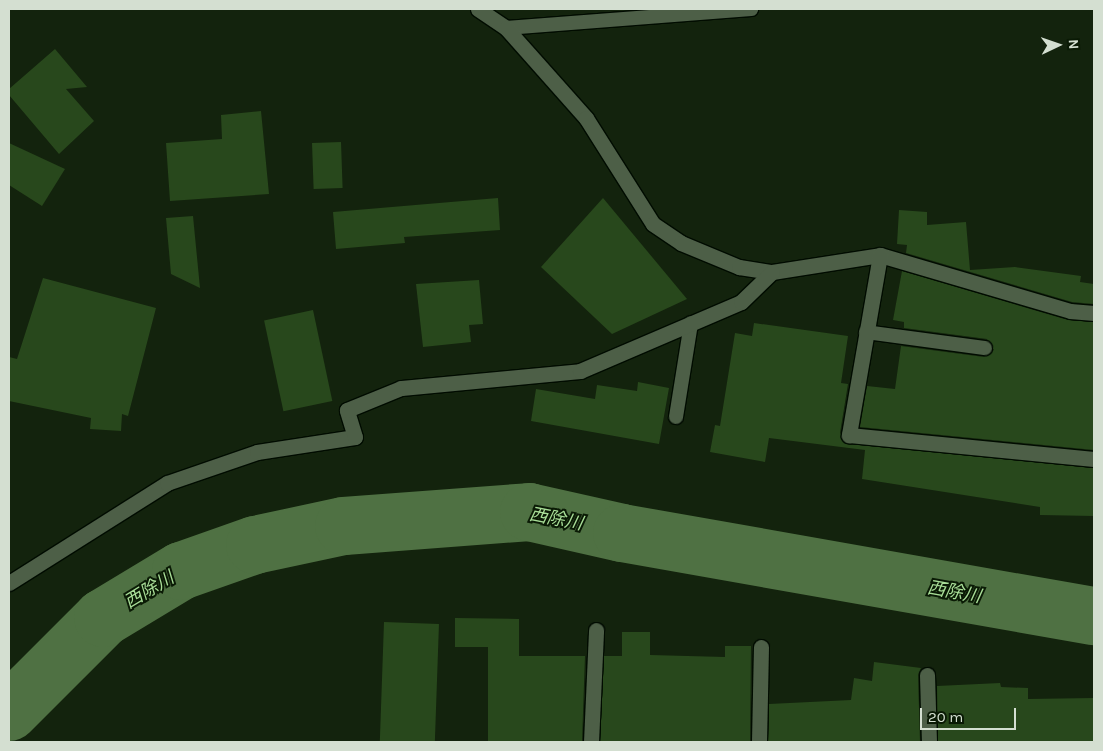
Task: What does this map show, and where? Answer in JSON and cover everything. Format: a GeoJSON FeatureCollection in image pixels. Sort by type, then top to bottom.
{"type":"FeatureCollection","features":[{"type":"Feature","properties":{"kind":"street"},"geometry":{"type":"LineString","coordinates":[[478,9],[506,28],[586,118],[653,224],[681,243],[714,257],[772,272],[880,255],[1070,311],[1094,313]]}},
{"type":"Feature","properties":{"kind":"street"},"geometry":{"type":"LineString","coordinates":[[880,255],[849,435],[1094,459]]}},
{"type":"Feature","properties":{"kind":"street"},"geometry":{"type":"LineString","coordinates":[[9,583],[167,483],[257,452],[354,437],[347,410],[401,388],[580,371],[741,302],[772,272]]}},
{"type":"Feature","properties":{"kind":"street"},"geometry":{"type":"LineString","coordinates":[[592,742],[596,630]]}},
{"type":"Feature","properties":{"kind":"street"},"geometry":{"type":"LineString","coordinates":[[758,742],[761,647]]}},
{"type":"Feature","properties":{"kind":"street"},"geometry":{"type":"LineString","coordinates":[[927,676],[929,742]]}},
{"type":"Feature","properties":{"kind":"lane"},"geometry":{"type":"LineString","coordinates":[[506,28],[751,9]]}},
{"type":"Feature","properties":{"kind":"lane"},"geometry":{"type":"LineString","coordinates":[[676,417],[691,323]]}},
{"type":"Feature","properties":{"kind":"lane"},"geometry":{"type":"LineString","coordinates":[[866,332],[985,348]]}},
{"type":"Feature","properties":{"kind":"building"},"geometry":{"type":"Polygon","coordinates":[[[55,49],[87,87],[66,89],[94,121],[59,154],[9,95],[9,89],[55,49]]]}},
{"type":"Feature","properties":{"kind":"building"},"geometry":{"type":"Polygon","coordinates":[[[261,111],[269,194],[170,201],[166,143],[222,139],[221,115],[261,111]]]}},
{"type":"Feature","properties":{"kind":"building"},"geometry":{"type":"Polygon","coordinates":[[[341,142],[343,188],[314,189],[312,143],[341,142]]]}},
{"type":"Feature","properties":{"kind":"building"},"geometry":{"type":"Polygon","coordinates":[[[9,143],[65,169],[42,206],[9,185],[9,143]]]}},
{"type":"Feature","properties":{"kind":"building"},"geometry":{"type":"Polygon","coordinates":[[[498,198],[500,230],[404,237],[405,243],[336,249],[333,212],[498,198]]]}},
{"type":"Feature","properties":{"kind":"building"},"geometry":{"type":"Polygon","coordinates":[[[603,198],[687,299],[612,334],[541,267],[603,198]]]}},
{"type":"Feature","properties":{"kind":"building"},"geometry":{"type":"Polygon","coordinates":[[[899,210],[927,212],[927,225],[966,222],[970,270],[1015,267],[1081,276],[1080,282],[1094,284],[1094,304],[1072,302],[906,253],[907,245],[897,244],[899,210]]]}},
{"type":"Feature","properties":{"kind":"building"},"geometry":{"type":"Polygon","coordinates":[[[193,216],[200,288],[171,274],[166,218],[193,216]]]}},
{"type":"Feature","properties":{"kind":"building"},"geometry":{"type":"Polygon","coordinates":[[[902,271],[1068,320],[1094,322],[1094,450],[860,427],[867,386],[895,389],[901,346],[984,357],[994,350],[987,339],[904,328],[904,322],[893,320],[902,271]]]}},
{"type":"Feature","properties":{"kind":"building"},"geometry":{"type":"Polygon","coordinates":[[[43,278],[156,308],[128,416],[122,414],[121,431],[90,429],[91,418],[9,401],[9,357],[17,359],[43,278]]]}},
{"type":"Feature","properties":{"kind":"building"},"geometry":{"type":"Polygon","coordinates":[[[479,280],[483,324],[469,325],[471,342],[423,347],[416,284],[479,280]]]}},
{"type":"Feature","properties":{"kind":"building"},"geometry":{"type":"Polygon","coordinates":[[[313,310],[332,401],[283,411],[264,320],[313,310]]]}},
{"type":"Feature","properties":{"kind":"building"},"geometry":{"type":"Polygon","coordinates":[[[754,323],[848,336],[841,383],[848,384],[840,433],[844,443],[1094,468],[1094,516],[1040,515],[1040,507],[862,479],[865,450],[769,438],[765,462],[710,452],[715,425],[720,426],[735,333],[752,336],[754,323]]]}},
{"type":"Feature","properties":{"kind":"building"},"geometry":{"type":"Polygon","coordinates":[[[638,382],[669,388],[659,444],[531,421],[536,389],[595,399],[597,385],[637,391],[638,382]]]}},
{"type":"Feature","properties":{"kind":"building"},"geometry":{"type":"Polygon","coordinates":[[[455,618],[519,619],[519,656],[585,656],[582,742],[488,742],[488,647],[455,647],[455,618]]]}},
{"type":"Feature","properties":{"kind":"building"},"geometry":{"type":"Polygon","coordinates":[[[384,622],[439,624],[435,742],[380,742],[384,622]]]}},
{"type":"Feature","properties":{"kind":"building"},"geometry":{"type":"Polygon","coordinates":[[[622,632],[650,632],[650,655],[725,657],[725,646],[751,646],[750,742],[600,742],[604,656],[622,656],[622,632]]]}},
{"type":"Feature","properties":{"kind":"building"},"geometry":{"type":"Polygon","coordinates":[[[874,662],[921,668],[918,675],[920,742],[768,742],[769,704],[851,700],[854,678],[872,681],[874,662]]]}},
{"type":"Feature","properties":{"kind":"building"},"geometry":{"type":"Polygon","coordinates":[[[1000,683],[1001,687],[1028,688],[1028,699],[1094,698],[1094,742],[938,742],[937,686],[1000,683]]]}},
{"type":"Feature","properties":{"kind":"waterway","name":"西除川"},"geometry":{"type":"LineString","coordinates":[[9,712],[103,618],[181,571],[255,545],[344,526],[529,512],[622,533],[1094,616]]}}]}
